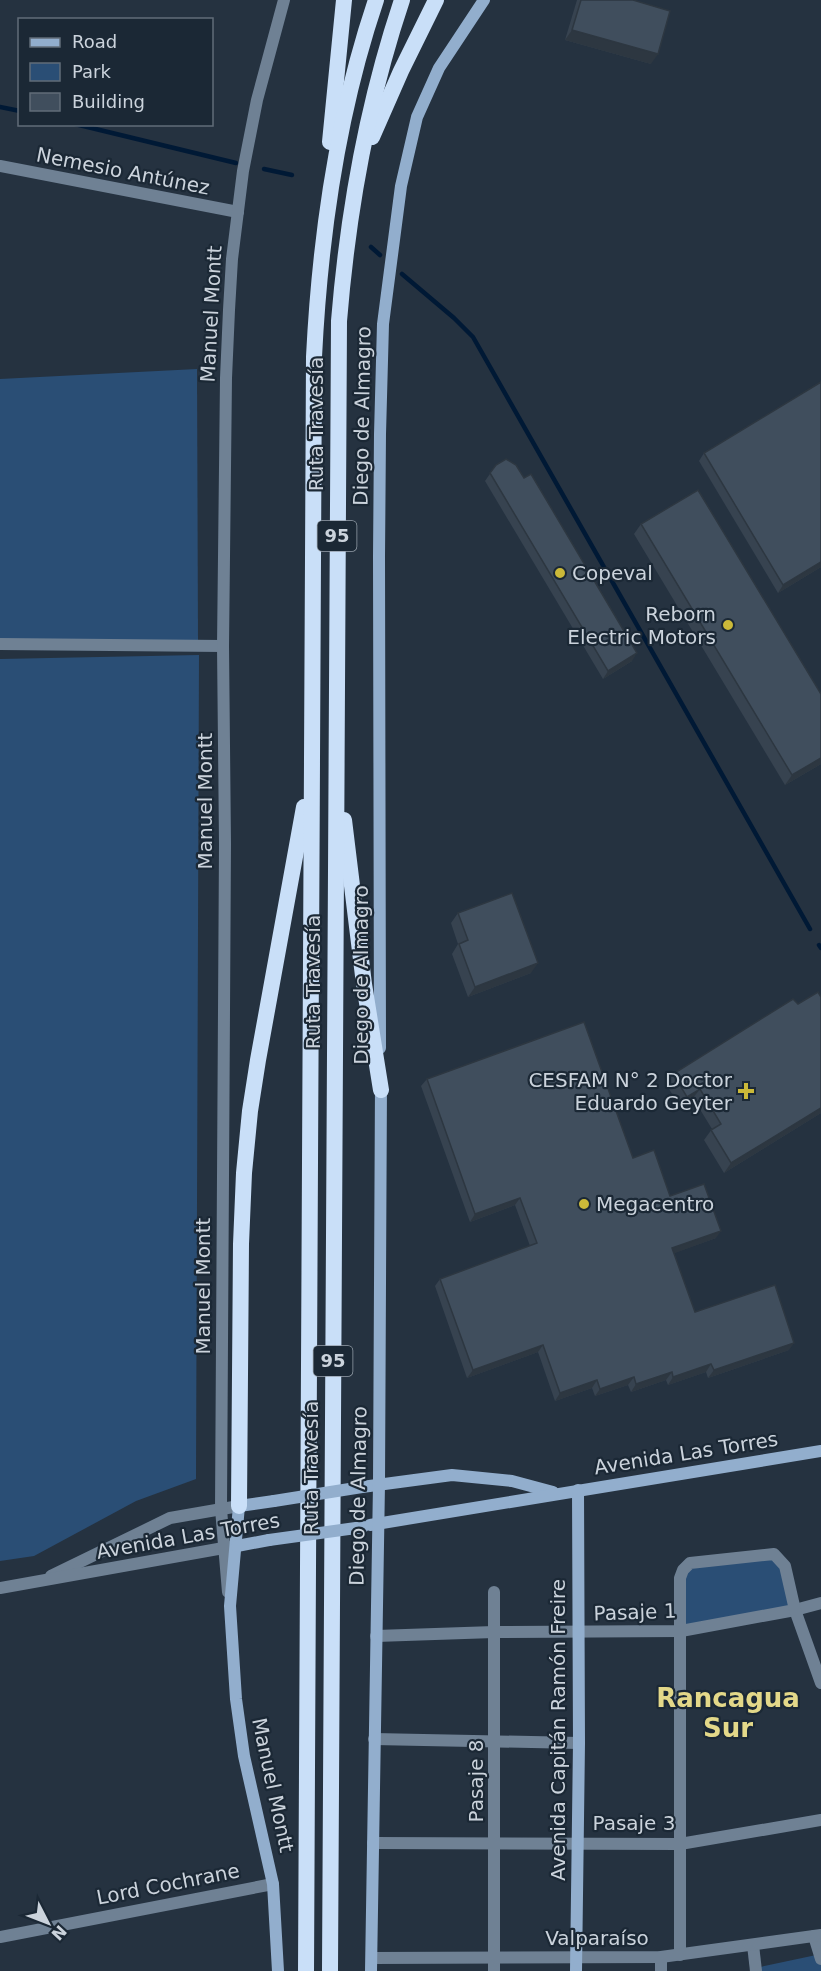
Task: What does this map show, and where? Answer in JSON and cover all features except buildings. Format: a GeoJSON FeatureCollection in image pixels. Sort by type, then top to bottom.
{"type":"FeatureCollection","features":[{"type":"Feature","properties":{"kind":"highway"},"geometry":{"type":"LineString","coordinates":[[331,183],[331,123],[344,0]]}},
{"type":"Feature","properties":{"kind":"highway","name":"Ruta Travesía"},"geometry":{"type":"LineString","coordinates":[[306,1971],[314,357],[321,254],[331,183],[350,93],[376,0]]}},
{"type":"Feature","properties":{"kind":"highway","name":"Ruta Travesía"},"geometry":{"type":"LineString","coordinates":[[330,1971],[339,332],[343,275],[355,183],[374,96],[402,0]]}},
{"type":"Feature","properties":{"kind":"highway"},"geometry":{"type":"LineString","coordinates":[[355,183],[384,107],[436,0]]}},
{"type":"Feature","properties":{"kind":"highway"},"geometry":{"type":"LineString","coordinates":[[336,752],[363,973],[381,1090]]}},
{"type":"Feature","properties":{"kind":"highway"},"geometry":{"type":"LineString","coordinates":[[239,1506],[241,1244],[244,1173],[258,1060],[285,919],[312,756]]}},
{"type":"Feature","properties":{"kind":"main road","name":"Diego de Almagro"},"geometry":{"type":"LineString","coordinates":[[372,1971],[379,1484],[381,1090],[379,535],[383,324],[401,186],[417,117],[439,68],[484,0]]}},
{"type":"Feature","properties":{"kind":"main road","name":"Avenida Las Torres"},"geometry":{"type":"LineString","coordinates":[[237,1546],[821,1451]]}},
{"type":"Feature","properties":{"kind":"main road","name":"Avenida Las Torres"},"geometry":{"type":"LineString","coordinates":[[239,1506],[452,1475],[512,1481],[557,1493]]}},
{"type":"Feature","properties":{"kind":"main road","name":"Avenida Capitán Ramón Freire"},"geometry":{"type":"LineString","coordinates":[[576,1971],[579,1743],[578,1490]]}},
{"type":"Feature","properties":{"kind":"main road","name":"Manuel Montt"},"geometry":{"type":"LineString","coordinates":[[239,1506],[230,1606],[239,1724],[273,1884],[278,1971]]}},
{"type":"Feature","properties":{"kind":"street","name":"Manuel Montt"},"geometry":{"type":"LineString","coordinates":[[230,1606],[221,1509],[225,856],[223,646],[226,378],[232,259],[243,171],[257,100],[284,0]]}},
{"type":"Feature","properties":{"kind":"street","name":"Nemesio Antúnez"},"geometry":{"type":"LineString","coordinates":[[0,166],[238,212]]}},
{"type":"Feature","properties":{"kind":"street"},"geometry":{"type":"LineString","coordinates":[[0,644],[223,646]]}},
{"type":"Feature","properties":{"kind":"street","name":"Avenida Las Torres"},"geometry":{"type":"LineString","coordinates":[[39,1581],[170,1518],[239,1506]]}},
{"type":"Feature","properties":{"kind":"street","name":"Avenida Las Torres"},"geometry":{"type":"LineString","coordinates":[[0,1588],[237,1546]]}},
{"type":"Feature","properties":{"kind":"street"},"geometry":{"type":"LineString","coordinates":[[680,1955],[680,1578],[683,1570],[690,1563],[774,1554],[785,1566],[795,1610],[821,1683]]}},
{"type":"Feature","properties":{"kind":"street","name":"Pasaje 8"},"geometry":{"type":"LineString","coordinates":[[494,1592],[494,1971]]}},
{"type":"Feature","properties":{"kind":"street","name":"Pasaje 1"},"geometry":{"type":"LineString","coordinates":[[376,1636],[494,1632],[681,1631],[821,1603]]}},
{"type":"Feature","properties":{"kind":"street"},"geometry":{"type":"LineString","coordinates":[[375,1739],[579,1743]]}},
{"type":"Feature","properties":{"kind":"street","name":"Pasaje 3"},"geometry":{"type":"LineString","coordinates":[[373,1843],[680,1844],[821,1820]]}},
{"type":"Feature","properties":{"kind":"street","name":"Lord Cochrane"},"geometry":{"type":"LineString","coordinates":[[0,1937],[273,1884]]}},
{"type":"Feature","properties":{"kind":"street"},"geometry":{"type":"LineString","coordinates":[[818,1936],[821,1959]]}},
{"type":"Feature","properties":{"kind":"street","name":"Valparaíso"},"geometry":{"type":"LineString","coordinates":[[372,1958],[661,1957],[818,1936]]}},
{"type":"Feature","properties":{"kind":"street"},"geometry":{"type":"LineString","coordinates":[[753,1945],[756,1971]]}},
{"type":"Feature","properties":{"kind":"street"},"geometry":{"type":"LineString","coordinates":[[661,1957],[661,1971]]}},
{"type":"Feature","properties":{"kind":"green space"},"geometry":{"type":"Polygon","coordinates":[[[197,369],[198,642],[0,646],[0,379],[197,369]]]}},
{"type":"Feature","properties":{"kind":"green space"},"geometry":{"type":"Polygon","coordinates":[[[199,655],[196,1479],[136,1501],[34,1556],[0,1561],[0,659],[199,655]]]}},
{"type":"Feature","properties":{"kind":"green space"},"geometry":{"type":"Polygon","coordinates":[[[774,1554],[785,1566],[795,1610],[681,1631],[683,1570],[774,1554]]]}},
{"type":"Feature","properties":{"kind":"green space"},"geometry":{"type":"Polygon","coordinates":[[[821,1954],[821,1971],[760,1971],[760,1967],[821,1954]]]}},
{"type":"Feature","properties":{"kind":"waterway"},"geometry":{"type":"LineString","coordinates":[[0,107],[18,111]]}},
{"type":"Feature","properties":{"kind":"waterway"},"geometry":{"type":"LineString","coordinates":[[83,126],[236,163]]}},
{"type":"Feature","properties":{"kind":"waterway"},"geometry":{"type":"LineString","coordinates":[[264,169],[292,175]]}},
{"type":"Feature","properties":{"kind":"waterway"},"geometry":{"type":"LineString","coordinates":[[371,247],[380,255]]}},
{"type":"Feature","properties":{"kind":"waterway"},"geometry":{"type":"LineString","coordinates":[[402,274],[473,337],[810,929]]}},
{"type":"Feature","properties":{"kind":"place","name":"Copeval"},"geometry":{"type":"Point","coordinates":[560,573]}},
{"type":"Feature","properties":{"kind":"place","name":"Reborn Electric Motors"},"geometry":{"type":"Point","coordinates":[728,625]}},
{"type":"Feature","properties":{"kind":"place","name":"CESFAM N° 2 Doctor Eduardo Geyter"},"geometry":{"type":"Point","coordinates":[746,1091]}},
{"type":"Feature","properties":{"kind":"place","name":"Megacentro"},"geometry":{"type":"Point","coordinates":[584,1204]}},
{"type":"Feature","properties":{"kind":"district","name":"Rancagua Sur"},"geometry":{"type":"Point","coordinates":[728,1713]}}]}
